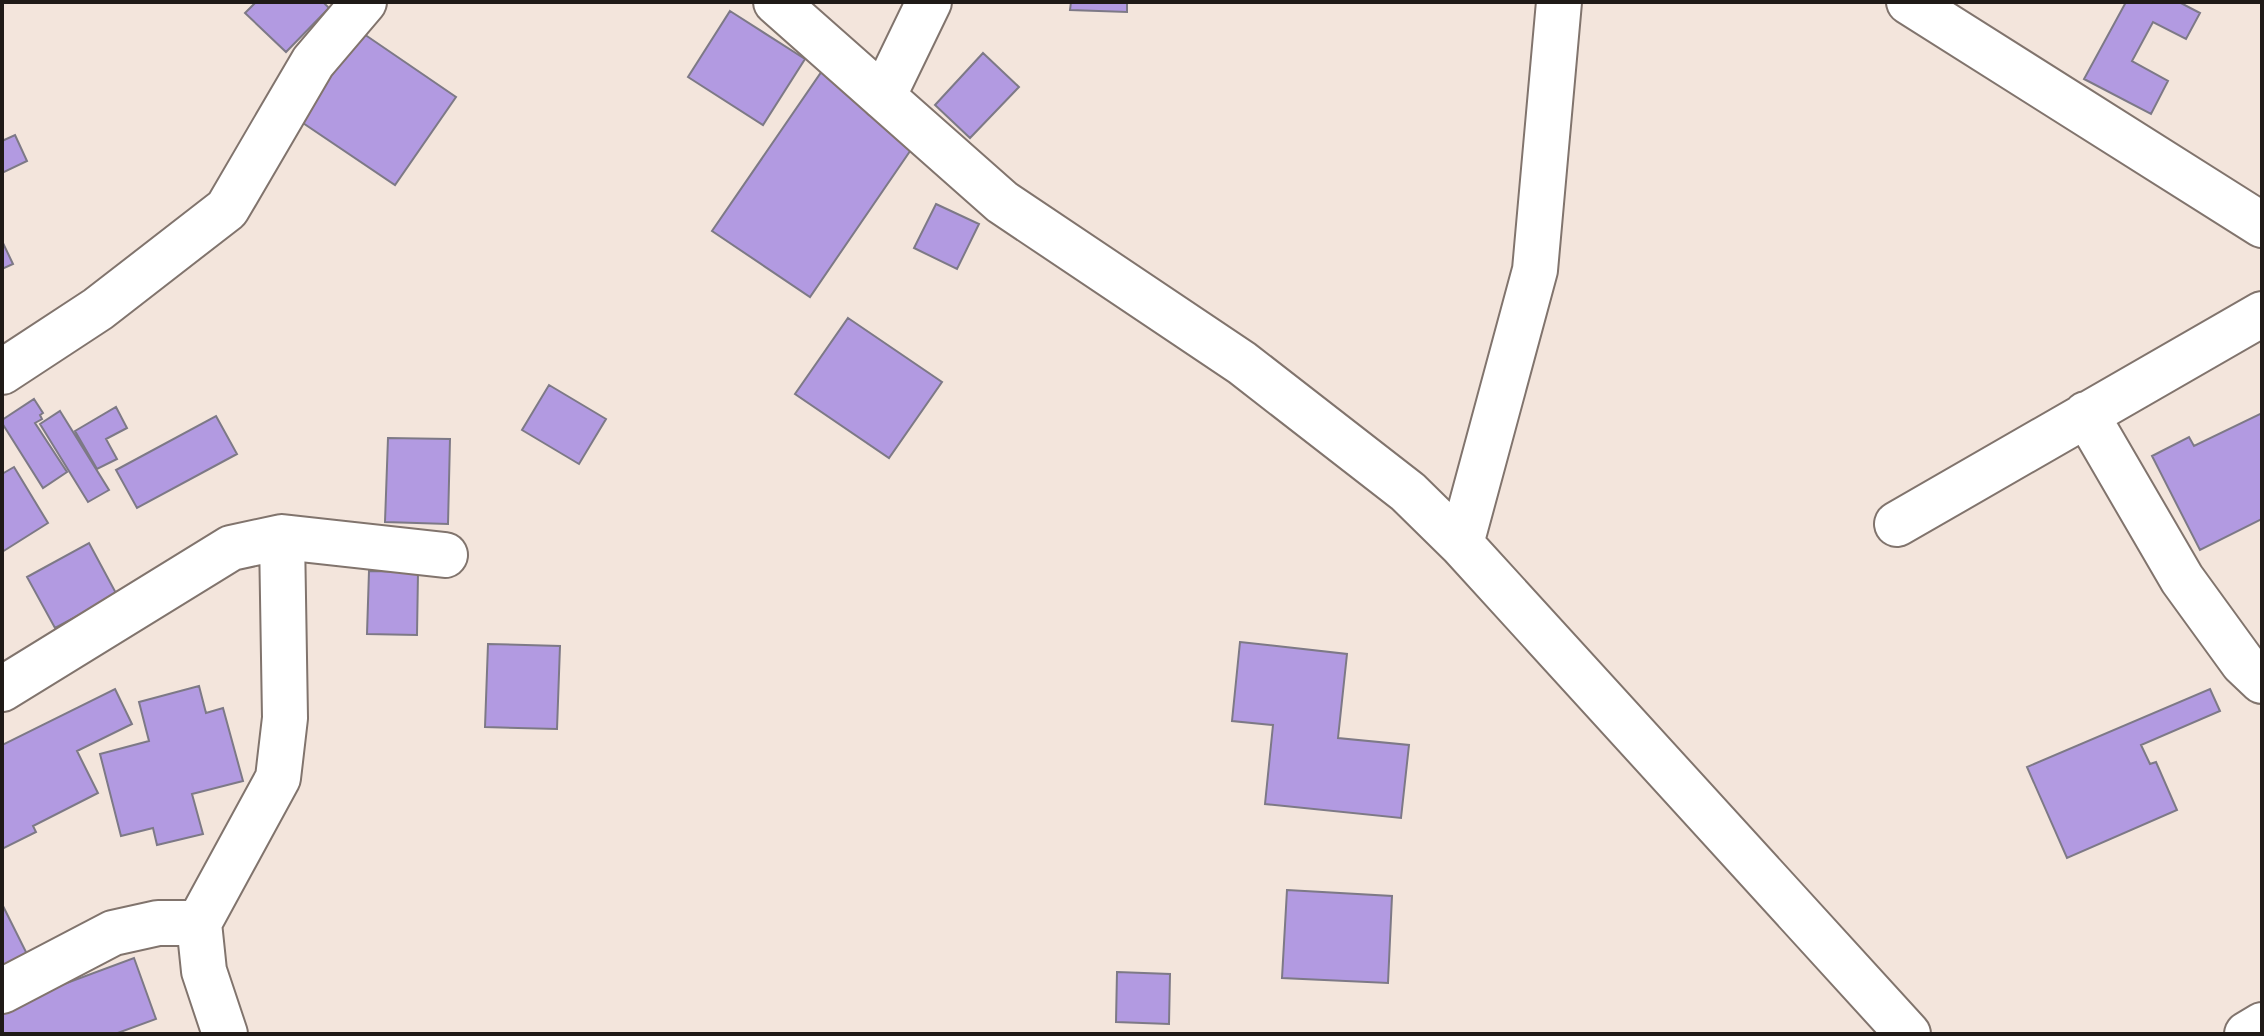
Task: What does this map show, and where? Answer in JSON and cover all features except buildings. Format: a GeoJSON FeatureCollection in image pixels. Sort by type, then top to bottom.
{"type":"FeatureCollection","features":[{"type":"Feature","properties":{"kind":"street"},"geometry":{"type":"LineString","coordinates":[[2,372],[98,309],[227,209],[313,62],[364,2]]}},
{"type":"Feature","properties":{"kind":"street"},"geometry":{"type":"LineString","coordinates":[[776,2],[1002,202],[1242,363],[1408,492],[1461,544],[1908,1034]]}},
{"type":"Feature","properties":{"kind":"street"},"geometry":{"type":"LineString","coordinates":[[883,97],[929,2]]}},
{"type":"Feature","properties":{"kind":"street"},"geometry":{"type":"LineString","coordinates":[[1461,544],[1535,270],[1559,2]]}},
{"type":"Feature","properties":{"kind":"street"},"geometry":{"type":"LineString","coordinates":[[1909,2],[2262,225]]}},
{"type":"Feature","properties":{"kind":"street"},"geometry":{"type":"LineString","coordinates":[[1897,524],[2262,314]]}},
{"type":"Feature","properties":{"kind":"street"},"geometry":{"type":"LineString","coordinates":[[2086,414],[2182,579],[2243,663],[2262,681]]}},
{"type":"Feature","properties":{"kind":"street"},"geometry":{"type":"LineString","coordinates":[[225,1034],[204,971],[199,923],[278,778],[285,718],[282,537]]}},
{"type":"Feature","properties":{"kind":"street"},"geometry":{"type":"LineString","coordinates":[[2,689],[231,548],[282,537],[445,555]]}},
{"type":"Feature","properties":{"kind":"street"},"geometry":{"type":"LineString","coordinates":[[2,991],[113,933],[158,923],[199,923]]}},
{"type":"Feature","properties":{"kind":"street"},"geometry":{"type":"LineString","coordinates":[[2247,1034],[2262,1025]]}}]}
